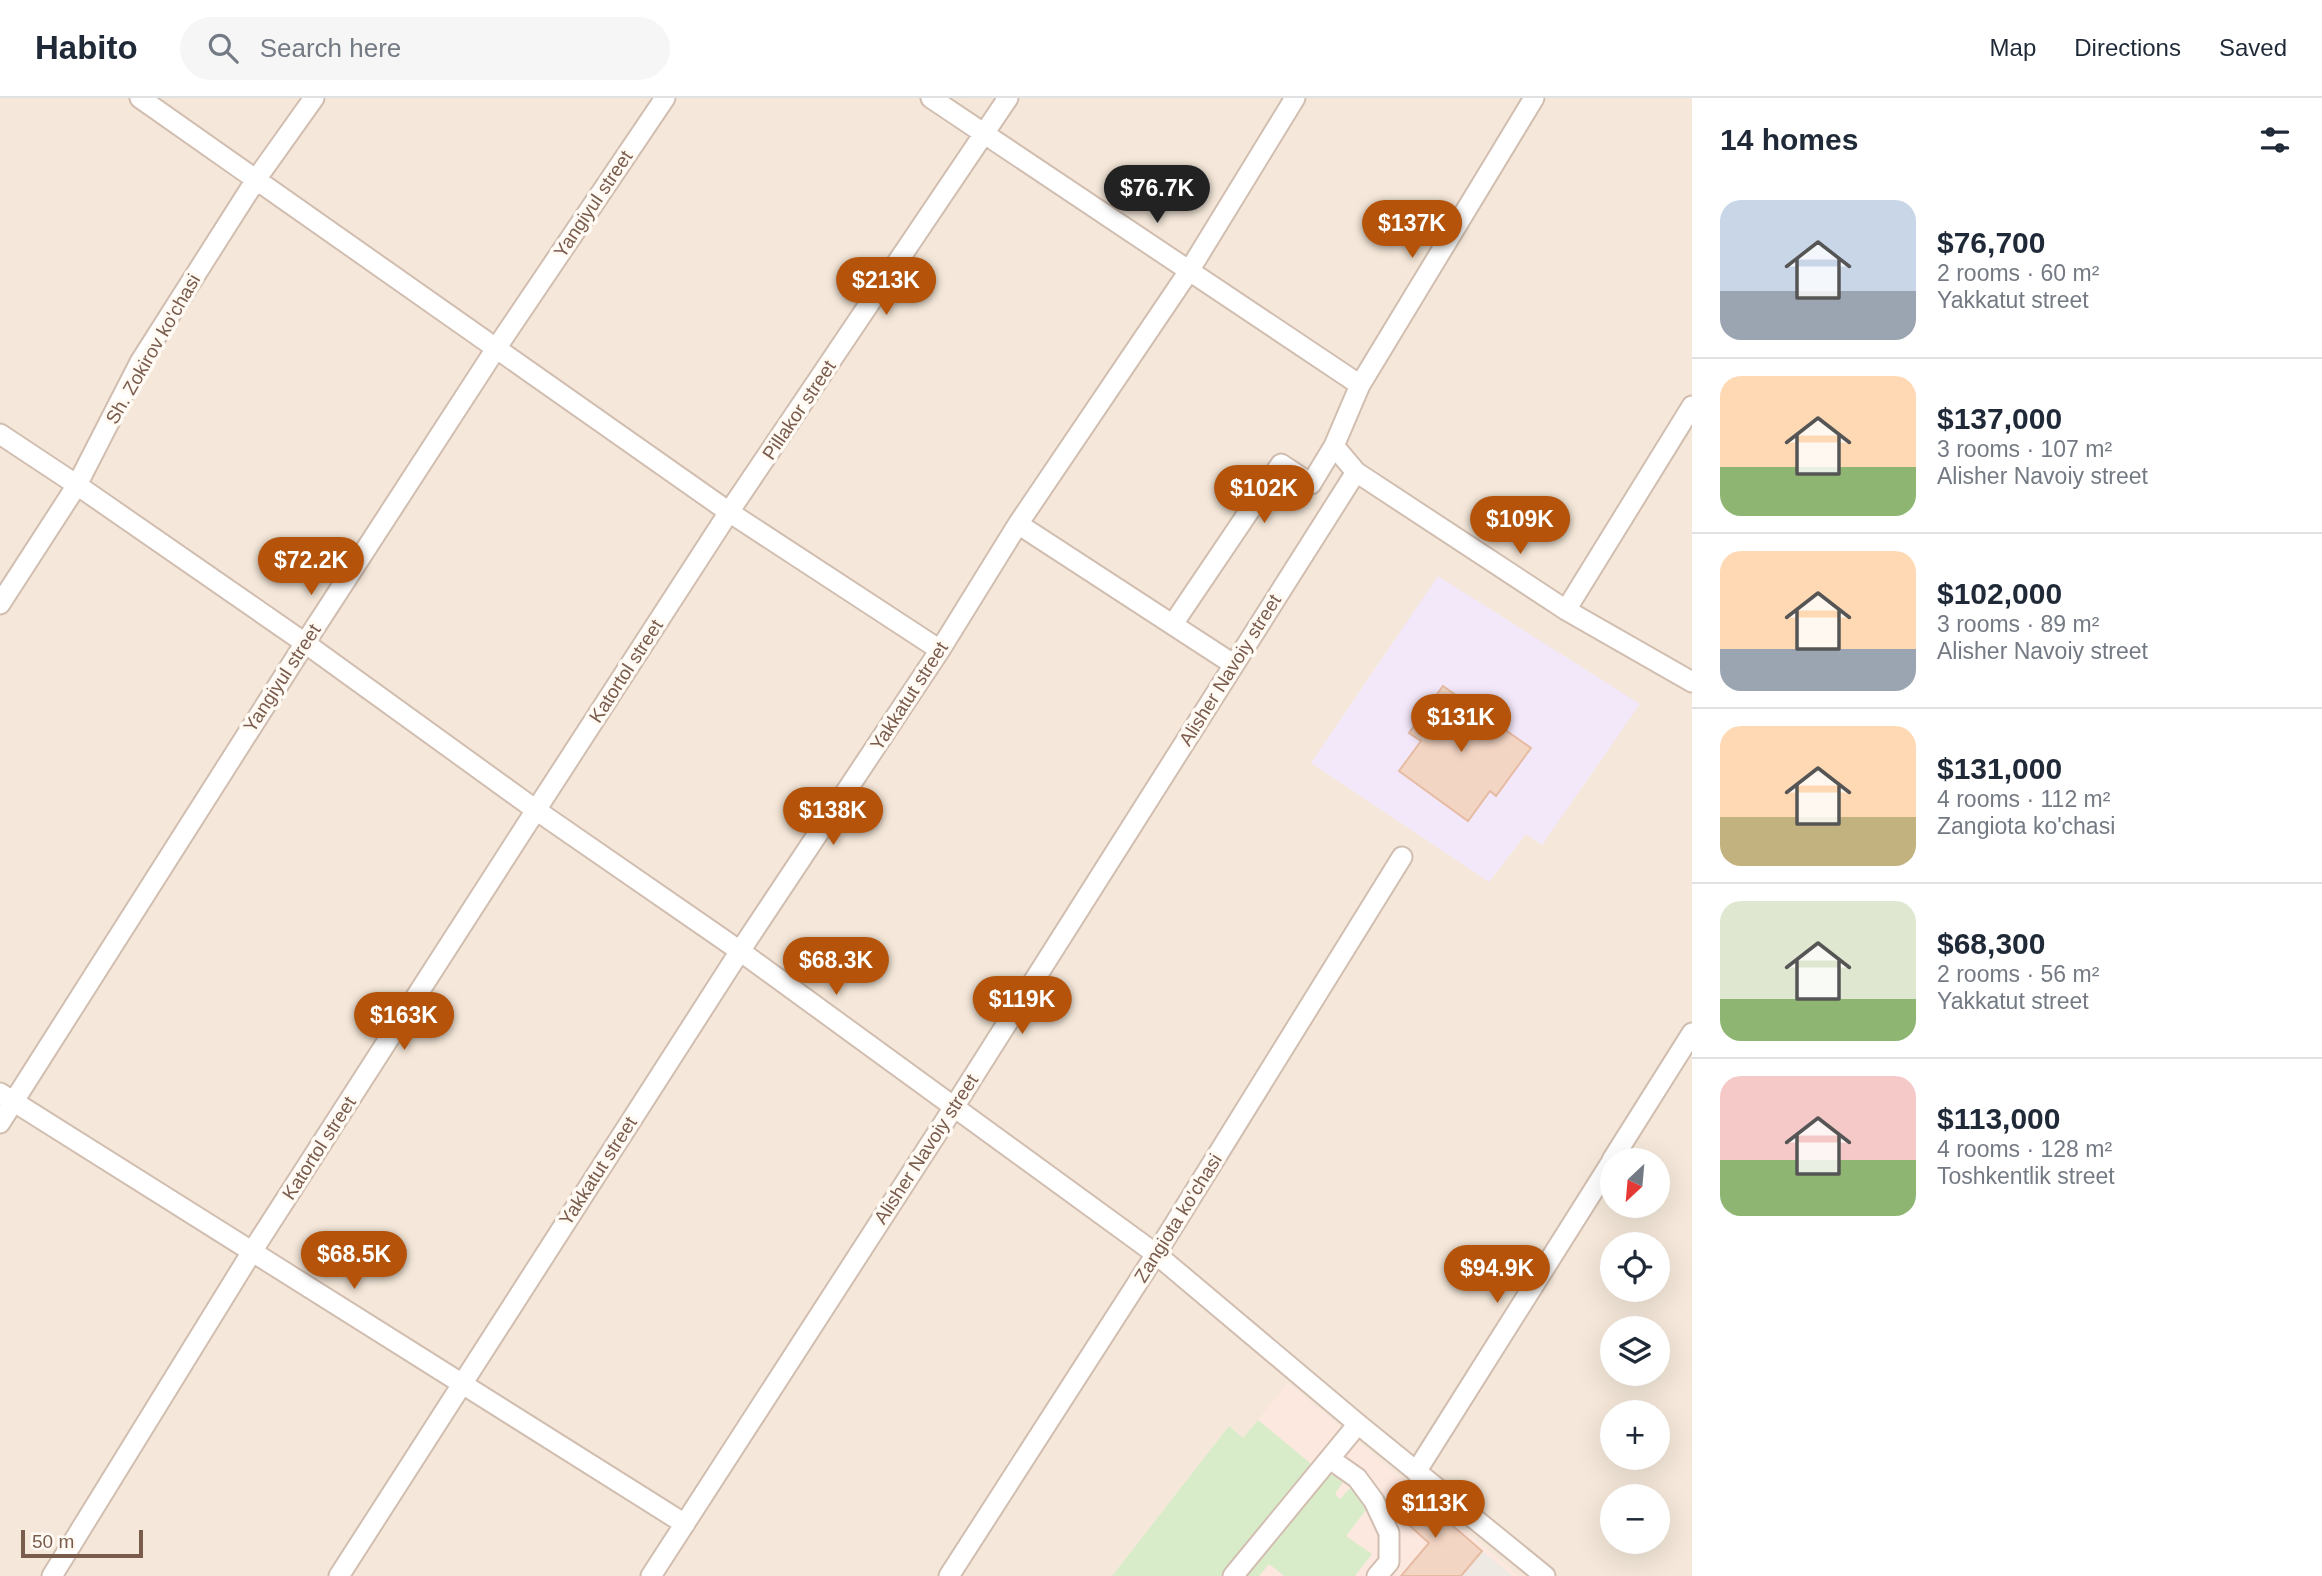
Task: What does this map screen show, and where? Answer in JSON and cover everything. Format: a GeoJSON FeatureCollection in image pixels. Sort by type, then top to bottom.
{"type":"FeatureCollection","features":[{"type":"Feature","properties":{"kind":"street"},"geometry":{"type":"LineString","coordinates":[[140,98],[729,512],[940,650]]}},
{"type":"Feature","properties":{"kind":"street","name":"Sh. Zokirov ko'chasi"},"geometry":{"type":"LineString","coordinates":[[0,604],[77,485],[140,362],[257,178],[314,98]]}},
{"type":"Feature","properties":{"kind":"street","name":"Yangiyul street"},"geometry":{"type":"LineString","coordinates":[[0,1123],[7,1097],[497,347],[665,98]]}},
{"type":"Feature","properties":{"kind":"street"},"geometry":{"type":"LineString","coordinates":[[931,98],[1360,385]]}},
{"type":"Feature","properties":{"kind":"street","name":"Pillakor street"},"geometry":{"type":"LineString","coordinates":[[729,512],[1008,98]]}},
{"type":"Feature","properties":{"kind":"street","name":"Yakkatut street"},"geometry":{"type":"LineString","coordinates":[[339,1576],[740,951],[940,650],[1018,524],[1189,271],[1295,98]]}},
{"type":"Feature","properties":{"kind":"street"},"geometry":{"type":"LineString","coordinates":[[1173,624],[1281,464],[1311,484],[1334,446],[1360,385],[1534,98]]}},
{"type":"Feature","properties":{"kind":"street"},"geometry":{"type":"LineString","coordinates":[[1566,610],[1692,406]]}},
{"type":"Feature","properties":{"kind":"street"},"geometry":{"type":"LineString","coordinates":[[0,434],[305,643],[536,810],[740,951],[1156,1254],[1358,1424],[1545,1576]]}},
{"type":"Feature","properties":{"kind":"street"},"geometry":{"type":"LineString","coordinates":[[1334,446],[1356,472],[1566,610],[1692,682]]}},
{"type":"Feature","properties":{"kind":"street","name":"Alisher Navoiy street"},"geometry":{"type":"LineString","coordinates":[[651,1576],[954,1107],[1356,472]]}},
{"type":"Feature","properties":{"kind":"street","name":"Katortol street"},"geometry":{"type":"LineString","coordinates":[[52,1576],[253,1250],[729,512]]}},
{"type":"Feature","properties":{"kind":"street"},"geometry":{"type":"LineString","coordinates":[[1018,524],[1233,664]]}},
{"type":"Feature","properties":{"kind":"street","name":"Zangiota ko'chasi"},"geometry":{"type":"LineString","coordinates":[[949,1576],[1156,1254],[1402,858]]}},
{"type":"Feature","properties":{"kind":"street"},"geometry":{"type":"LineString","coordinates":[[1620,1148],[1692,1033]]}},
{"type":"Feature","properties":{"kind":"street"},"geometry":{"type":"LineString","coordinates":[[7,1097],[685,1524]]}},
{"type":"Feature","properties":{"kind":"street"},"geometry":{"type":"LineString","coordinates":[[1416,1472],[1600,1179]]}},
{"type":"Feature","properties":{"kind":"street"},"geometry":{"type":"LineString","coordinates":[[1233,1576],[1358,1424]]}},
{"type":"Feature","properties":{"kind":"street"},"geometry":{"type":"LineString","coordinates":[[1330,1459],[1357,1478],[1374,1501],[1389,1533],[1389,1562],[1377,1576]]}},
{"type":"Feature","properties":{"kind":"shaded area"},"geometry":{"type":"Polygon","coordinates":[[[0,98],[1692,98],[1692,1576],[0,1576],[0,98]]]}},
{"type":"Feature","properties":{"kind":"shaded area"},"geometry":{"type":"Polygon","coordinates":[[[1438,576],[1640,704],[1542,845],[1526,834],[1489,882],[1311,763],[1438,576]]]}},
{"type":"Feature","properties":{"kind":"shaded area"},"geometry":{"type":"Polygon","coordinates":[[[1288,1383],[1519,1576],[1112,1576],[1229,1426],[1243,1438],[1288,1383]]]}},
{"type":"Feature","properties":{"kind":"shaded area"},"geometry":{"type":"Polygon","coordinates":[[[1482,1551],[1513,1576],[1461,1576],[1482,1551]]]}},
{"type":"Feature","properties":{"kind":"green space"},"geometry":{"type":"Polygon","coordinates":[[[1258,1420],[1315,1467],[1224,1576],[1112,1576],[1229,1426],[1243,1438],[1258,1420]]]}},
{"type":"Feature","properties":{"kind":"green space"},"geometry":{"type":"Polygon","coordinates":[[[1329,1473],[1343,1482],[1335,1494],[1340,1499],[1352,1486],[1366,1510],[1346,1536],[1372,1554],[1355,1576],[1284,1576],[1269,1564],[1259,1576],[1240,1576],[1329,1473]]]}},
{"type":"Feature","properties":{"kind":"building"},"geometry":{"type":"Polygon","coordinates":[[[1443,686],[1531,748],[1496,796],[1490,791],[1468,821],[1399,771],[1421,741],[1409,733],[1443,686]]]}},
{"type":"Feature","properties":{"kind":"building"},"geometry":{"type":"Polygon","coordinates":[[[1409,1488],[1482,1551],[1461,1576],[1401,1576],[1429,1543],[1391,1509],[1409,1488]]]}}]}
